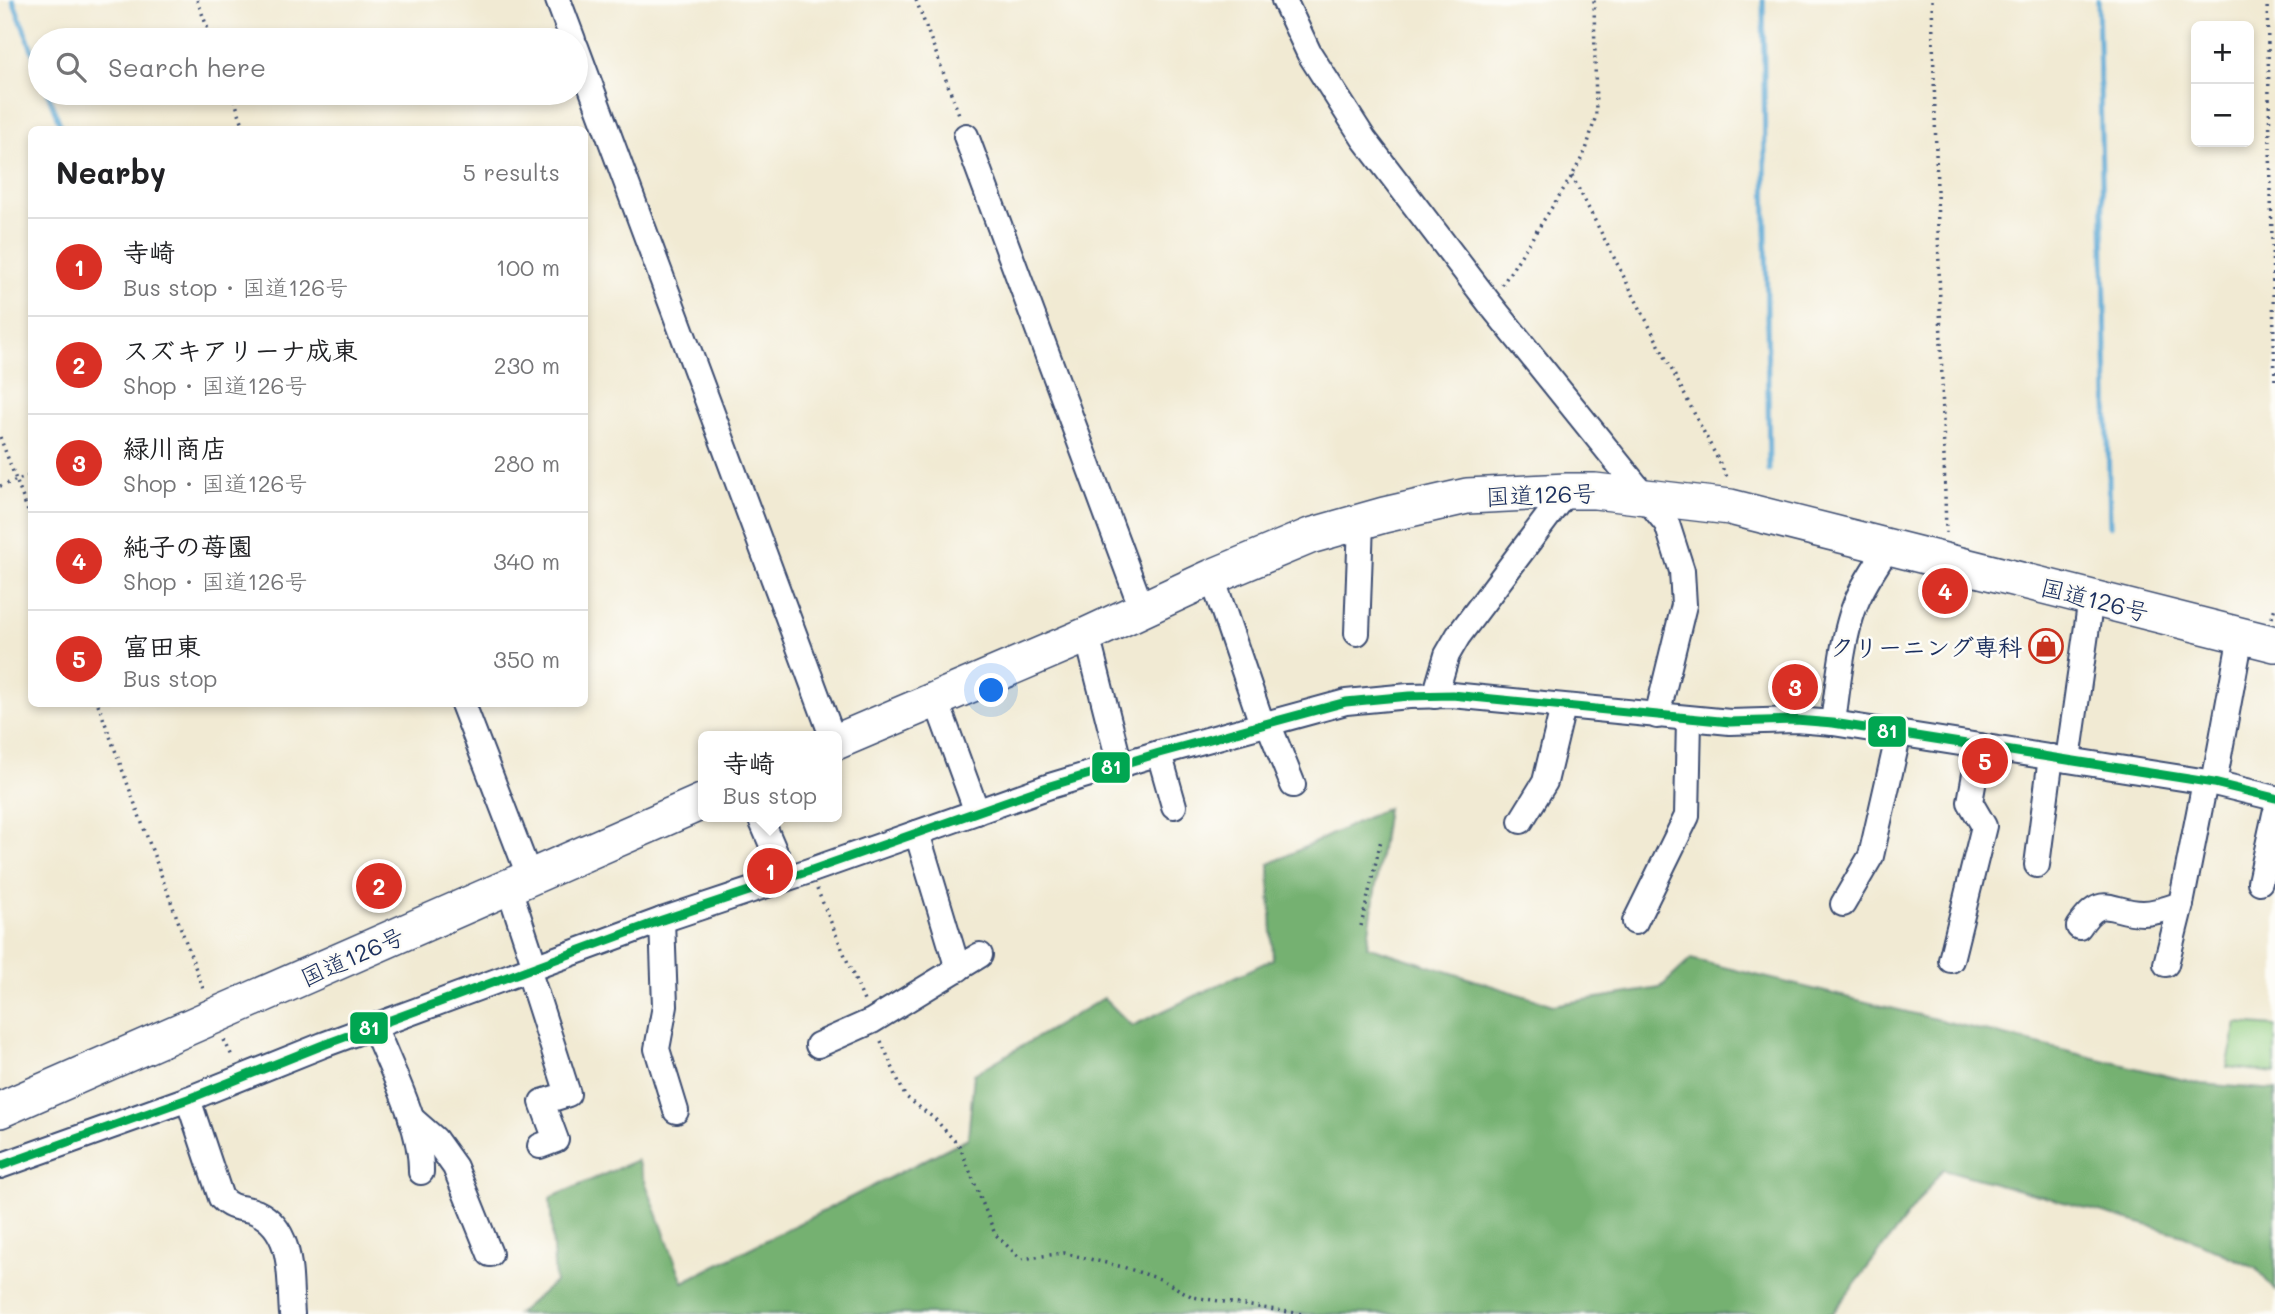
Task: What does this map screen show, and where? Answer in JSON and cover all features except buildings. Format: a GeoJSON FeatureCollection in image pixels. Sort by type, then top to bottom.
{"type":"FeatureCollection","features":[{"type":"Feature","properties":{"kind":"highway","name":"国道126号"},"geometry":{"type":"LineString","coordinates":[[842,739],[1310,536],[1467,496],[1567,491],[1644,495],[1730,507],[2275,644]]}},
{"type":"Feature","properties":{"kind":"highway","name":"国道126号"},"geometry":{"type":"LineString","coordinates":[[0,1110],[698,804]]}},
{"type":"Feature","properties":{"kind":"street"},"geometry":{"type":"LineString","coordinates":[[558,0],[568,28]]}},
{"type":"Feature","properties":{"kind":"street"},"geometry":{"type":"LineString","coordinates":[[1284,0],[1310,53],[1364,139],[1490,304],[1667,524],[1682,572],[1684,605],[1657,716]]}},
{"type":"Feature","properties":{"kind":"street"},"geometry":{"type":"LineString","coordinates":[[588,79],[830,731]]}},
{"type":"Feature","properties":{"kind":"street"},"geometry":{"type":"LineString","coordinates":[[966,136],[1142,609]]}},
{"type":"Feature","properties":{"kind":"street"},"geometry":{"type":"LineString","coordinates":[[1435,696],[1447,655],[1458,636],[1567,491]]}},
{"type":"Feature","properties":{"kind":"street"},"geometry":{"type":"LineString","coordinates":[[1357,634],[1361,522]]}},
{"type":"Feature","properties":{"kind":"street"},"geometry":{"type":"LineString","coordinates":[[1833,723],[1839,673],[1852,615],[1859,595],[1888,547]]}},
{"type":"Feature","properties":{"kind":"street"},"geometry":{"type":"LineString","coordinates":[[1212,577],[1265,723],[1293,785]]}},
{"type":"Feature","properties":{"kind":"street"},"geometry":{"type":"LineString","coordinates":[[2037,865],[2091,597]]}},
{"type":"Feature","properties":{"kind":"street"},"geometry":{"type":"LineString","coordinates":[[1087,635],[1120,765]]}},
{"type":"Feature","properties":{"kind":"street"},"geometry":{"type":"LineString","coordinates":[[2166,964],[2241,635]]}},
{"type":"Feature","properties":{"kind":"street"},"geometry":{"type":"LineString","coordinates":[[0,1166],[188,1099],[374,1026],[662,920],[1050,786],[1158,753],[1346,702],[1452,695],[1689,719],[1833,723],[2209,783],[2275,798]]}},
{"type":"Feature","properties":{"kind":"street"},"geometry":{"type":"LineString","coordinates":[[936,700],[977,812]]}},
{"type":"Feature","properties":{"kind":"street"},"geometry":{"type":"LineString","coordinates":[[1521,821],[1545,782],[1563,706]]}},
{"type":"Feature","properties":{"kind":"street"},"geometry":{"type":"LineString","coordinates":[[464,707],[519,883],[531,968],[568,1094],[542,1102],[556,1140],[540,1146]]}},
{"type":"Feature","properties":{"kind":"street"},"geometry":{"type":"LineString","coordinates":[[1635,922],[1688,816],[1689,719]]}},
{"type":"Feature","properties":{"kind":"street"},"geometry":{"type":"LineString","coordinates":[[1843,904],[1871,856],[1899,733]]}},
{"type":"Feature","properties":{"kind":"street"},"geometry":{"type":"LineString","coordinates":[[1951,960],[1984,826],[1970,802],[1980,746]]}},
{"type":"Feature","properties":{"kind":"street"},"geometry":{"type":"LineString","coordinates":[[1158,753],[1174,806]]}},
{"type":"Feature","properties":{"kind":"street"},"geometry":{"type":"LineString","coordinates":[[2260,881],[2275,814]]}},
{"type":"Feature","properties":{"kind":"street"},"geometry":{"type":"LineString","coordinates":[[763,822],[797,875]]}},
{"type":"Feature","properties":{"kind":"street"},"geometry":{"type":"LineString","coordinates":[[917,833],[958,969]]}},
{"type":"Feature","properties":{"kind":"street"},"geometry":{"type":"LineString","coordinates":[[2079,927],[2095,907],[2102,905],[2141,914],[2158,912],[2181,904]]}},
{"type":"Feature","properties":{"kind":"street"},"geometry":{"type":"LineString","coordinates":[[662,920],[665,1006],[657,1049],[676,1111]]}},
{"type":"Feature","properties":{"kind":"street"},"geometry":{"type":"LineString","coordinates":[[818,1045],[873,1021],[980,955]]}},
{"type":"Feature","properties":{"kind":"street"},"geometry":{"type":"LineString","coordinates":[[374,1026],[411,1118],[422,1154],[421,1172]]}},
{"type":"Feature","properties":{"kind":"street"},"geometry":{"type":"LineString","coordinates":[[188,1099],[221,1199],[230,1207],[255,1212],[275,1226],[287,1248],[292,1314]]}},
{"type":"Feature","properties":{"kind":"street"},"geometry":{"type":"LineString","coordinates":[[411,1118],[435,1139],[454,1167],[490,1254]]}},
{"type":"Feature","properties":{"kind":"path"},"geometry":{"type":"LineString","coordinates":[[197,0],[208,28]]}},
{"type":"Feature","properties":{"kind":"path"},"geometry":{"type":"LineString","coordinates":[[916,0],[966,136]]}},
{"type":"Feature","properties":{"kind":"path"},"geometry":{"type":"LineString","coordinates":[[1490,304],[1586,150],[1596,115],[1594,0]]}},
{"type":"Feature","properties":{"kind":"path"},"geometry":{"type":"LineString","coordinates":[[1932,0],[1946,561]]}},
{"type":"Feature","properties":{"kind":"path"},"geometry":{"type":"LineString","coordinates":[[2267,0],[2275,385]]}},
{"type":"Feature","properties":{"kind":"path"},"geometry":{"type":"LineString","coordinates":[[236,105],[244,126]]}},
{"type":"Feature","properties":{"kind":"path"},"geometry":{"type":"LineString","coordinates":[[1572,176],[1733,490],[1730,507]]}},
{"type":"Feature","properties":{"kind":"path"},"geometry":{"type":"LineString","coordinates":[[0,437],[28,512]]}},
{"type":"Feature","properties":{"kind":"path"},"geometry":{"type":"LineString","coordinates":[[0,486],[28,476]]}},
{"type":"Feature","properties":{"kind":"path"},"geometry":{"type":"LineString","coordinates":[[99,707],[214,1017],[242,1077]]}},
{"type":"Feature","properties":{"kind":"path"},"geometry":{"type":"LineString","coordinates":[[1361,926],[1381,840]]}},
{"type":"Feature","properties":{"kind":"path"},"geometry":{"type":"LineString","coordinates":[[797,875],[873,1021],[905,1096],[934,1119],[960,1147],[995,1234],[1021,1259],[1064,1253],[1160,1279],[1193,1297],[1302,1314]]}},
{"type":"Feature","properties":{"kind":"green space"},"geometry":{"type":"Polygon","coordinates":[[[1387,808],[1367,946],[1553,1005],[1660,988],[1691,959],[2201,1084],[2275,1090],[2275,1291],[2257,1269],[2183,1235],[1943,1169],[1832,1314],[517,1314],[555,1282],[550,1198],[637,1160],[683,1282],[968,1138],[974,1074],[1104,998],[1132,1026],[1273,959],[1269,864],[1387,808]]]}},
{"type":"Feature","properties":{"kind":"green space"},"geometry":{"type":"Polygon","coordinates":[[[2237,1023],[2275,1026],[2275,1073],[2227,1067],[2237,1023]]]}},
{"type":"Feature","properties":{"kind":"waterway"},"geometry":{"type":"LineString","coordinates":[[13,0],[28,39]]}},
{"type":"Feature","properties":{"kind":"waterway"},"geometry":{"type":"LineString","coordinates":[[1763,0],[1769,470]]}},
{"type":"Feature","properties":{"kind":"waterway"},"geometry":{"type":"LineString","coordinates":[[2098,0],[2110,526]]}},
{"type":"Feature","properties":{"kind":"waterway"},"geometry":{"type":"LineString","coordinates":[[53,105],[60,126]]}},
{"type":"Feature","properties":{"kind":"transit line","name":"81"},"geometry":{"type":"LineString","coordinates":[[0,1166],[188,1099],[323,1045],[662,920],[1050,786],[1346,702],[1452,695],[1730,722],[1796,720],[1833,723],[2214,783],[2275,798]]}},
{"type":"Feature","properties":{"kind":"place","name":"純子の苺園"},"geometry":{"type":"Point","coordinates":[1945,591]}},
{"type":"Feature","properties":{"kind":"place","name":"クリーニング専科"},"geometry":{"type":"Point","coordinates":[2046,646]}},
{"type":"Feature","properties":{"kind":"place","name":"緑川商店"},"geometry":{"type":"Point","coordinates":[1795,687]}},
{"type":"Feature","properties":{"kind":"place","name":"富田東"},"geometry":{"type":"Point","coordinates":[1985,761]}},
{"type":"Feature","properties":{"kind":"place","name":"寺崎"},"geometry":{"type":"Point","coordinates":[770,871]}},
{"type":"Feature","properties":{"kind":"place","name":"スズキアリーナ成東"},"geometry":{"type":"Point","coordinates":[379,886]}}]}
